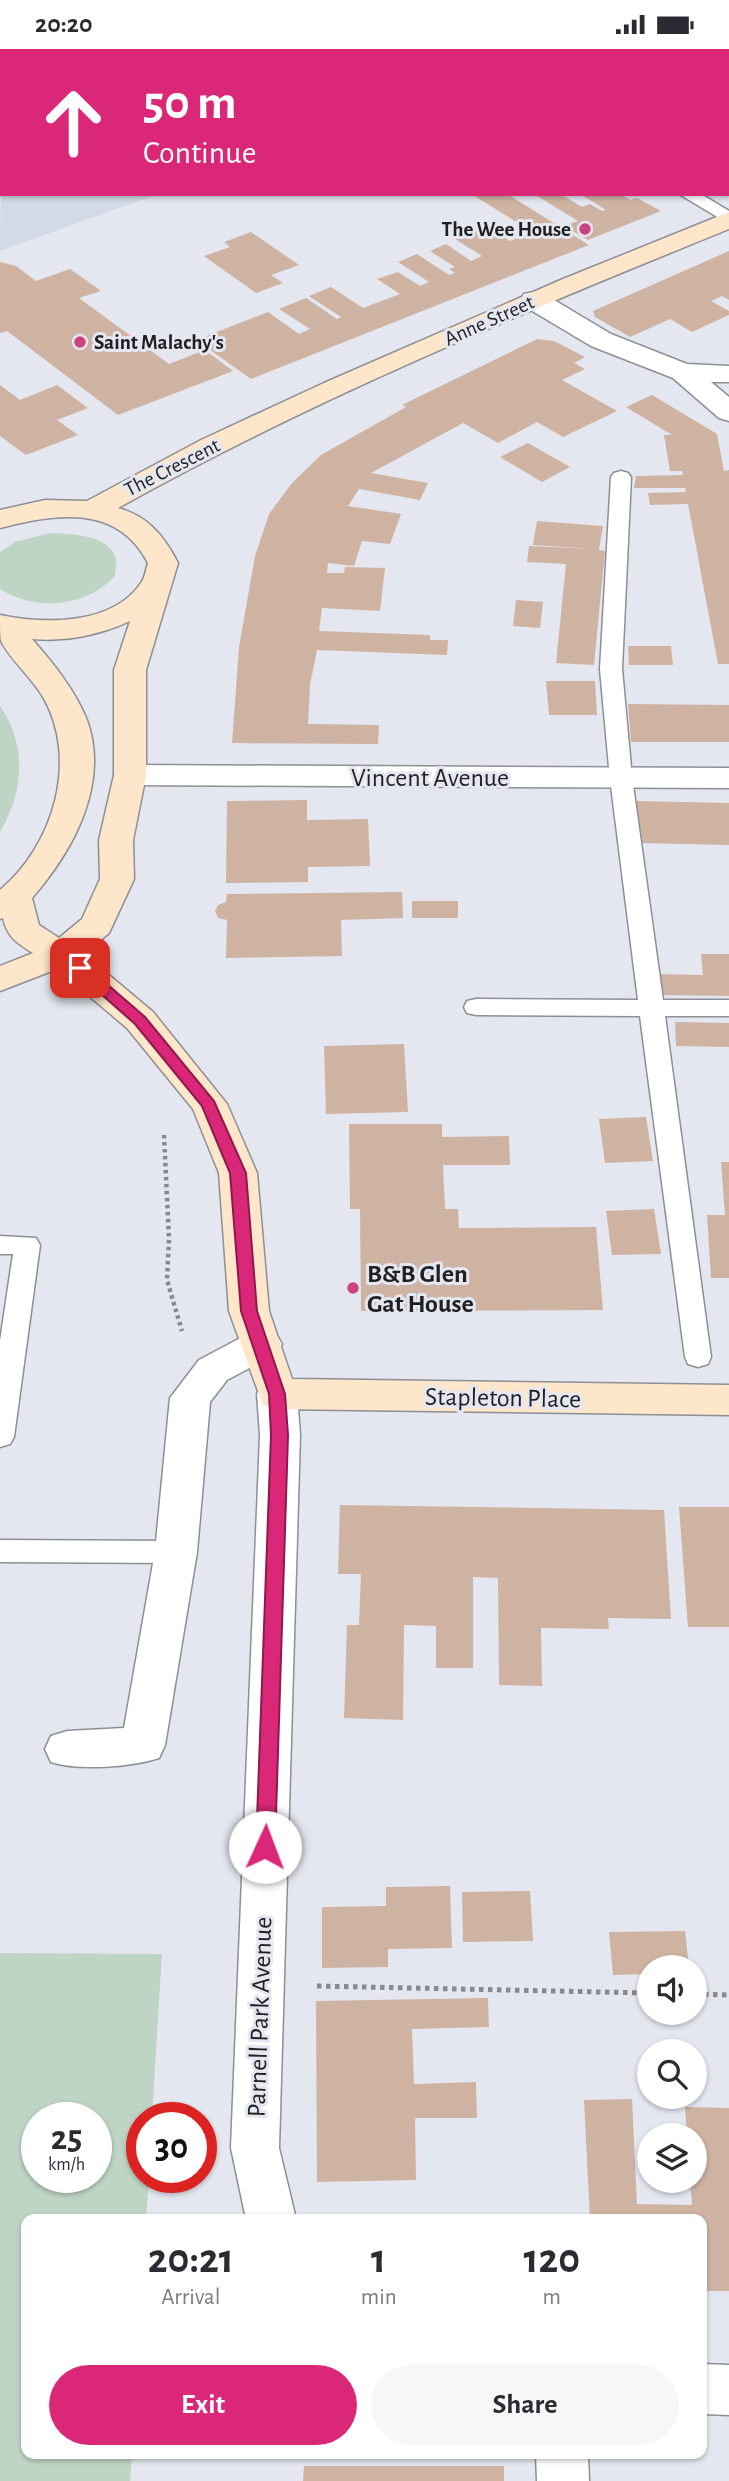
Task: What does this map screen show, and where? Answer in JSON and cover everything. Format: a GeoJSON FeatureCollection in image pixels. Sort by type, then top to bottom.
{"type":"FeatureCollection","features":[{"type":"Feature","properties":{"kind":"main road","name":"Anne Street"},"geometry":{"type":"LineString","coordinates":[[253,427],[534,300],[729,219]]}},
{"type":"Feature","properties":{"kind":"main road","name":"The Crescent"},"geometry":{"type":"LineString","coordinates":[[92,510],[167,467],[253,427]]}},
{"type":"Feature","properties":{"kind":"main road"},"geometry":{"type":"LineString","coordinates":[[0,519],[36,509],[92,510],[120,518],[142,530],[157,545],[163,563],[130,670],[130,775],[116,840],[117,879],[97,925],[61,955],[0,979]]}},
{"type":"Feature","properties":{"kind":"main road"},"geometry":{"type":"LineString","coordinates":[[2,624],[34,630],[98,623],[125,612],[146,598],[159,581]]}},
{"type":"Feature","properties":{"kind":"main road"},"geometry":{"type":"LineString","coordinates":[[2,624],[50,681],[71,721],[80,755],[76,786],[57,842],[8,903],[23,931],[80,968],[140,1020],[209,1104],[238,1173],[249,1311],[277,1394]]}},
{"type":"Feature","properties":{"kind":"main road","name":"Stapleton Place"},"geometry":{"type":"LineString","coordinates":[[277,1394],[729,1400]]}},
{"type":"Feature","properties":{"kind":"street"},"geometry":{"type":"LineString","coordinates":[[534,300],[601,340],[683,372],[729,374]]}},
{"type":"Feature","properties":{"kind":"street"},"geometry":{"type":"LineString","coordinates":[[683,372],[729,412]]}},
{"type":"Feature","properties":{"kind":"street","name":"Vincent Avenue"},"geometry":{"type":"LineString","coordinates":[[130,775],[729,778]]}},
{"type":"Feature","properties":{"kind":"street"},"geometry":{"type":"LineString","coordinates":[[67,1749],[144,1745],[176,1552],[190,1398],[213,1370],[262,1344]]}},
{"type":"Feature","properties":{"kind":"street","name":"Parnell Park Avenue"},"geometry":{"type":"LineString","coordinates":[[270,2214],[255,2148],[280,1435],[277,1394]]}},
{"type":"Feature","properties":{"kind":"street"},"geometry":{"type":"LineString","coordinates":[[707,2389],[729,2390]]}},
{"type":"Feature","properties":{"kind":"street"},"geometry":{"type":"LineString","coordinates":[[562,2459],[563,2481]]}},
{"type":"Feature","properties":{"kind":"lane"},"geometry":{"type":"LineString","coordinates":[[691,196],[729,219]]}},
{"type":"Feature","properties":{"kind":"lane"},"geometry":{"type":"LineString","coordinates":[[621,477],[611,669],[621,778],[698,1357]]}},
{"type":"Feature","properties":{"kind":"lane"},"geometry":{"type":"LineString","coordinates":[[476,1007],[729,1008]]}},
{"type":"Feature","properties":{"kind":"lane"},"geometry":{"type":"LineString","coordinates":[[0,1245],[27,1245],[0,1437]]}},
{"type":"Feature","properties":{"kind":"lane"},"geometry":{"type":"LineString","coordinates":[[0,1552],[176,1552]]}},
{"type":"Feature","properties":{"kind":"path"},"geometry":{"type":"LineString","coordinates":[[164,1132],[169,1239],[167,1280],[182,1330],[213,1370]]}},
{"type":"Feature","properties":{"kind":"path"},"geometry":{"type":"LineString","coordinates":[[260,1985],[637,1993]]}},
{"type":"Feature","properties":{"kind":"path"},"geometry":{"type":"LineString","coordinates":[[707,1994],[729,1995]]}},
{"type":"Feature","properties":{"kind":"shaded area"},"geometry":{"type":"Polygon","coordinates":[[[1,196],[152,196],[0,251],[1,196]]]}},
{"type":"Feature","properties":{"kind":"green space"},"geometry":{"type":"Polygon","coordinates":[[[50,533],[88,537],[106,545],[116,559],[115,576],[90,594],[60,603],[29,601],[0,589],[0,552],[15,542],[50,533]]]}},
{"type":"Feature","properties":{"kind":"green space"},"geometry":{"type":"Polygon","coordinates":[[[0,706],[15,736],[19,768],[14,801],[0,832],[0,706]]]}},
{"type":"Feature","properties":{"kind":"green space"},"geometry":{"type":"Polygon","coordinates":[[[0,1953],[162,1954],[153,2102],[126,2102],[126,2193],[148,2193],[146,2214],[21,2214],[21,2459],[132,2459],[130,2481],[0,2481],[0,1953]]]}},
{"type":"Feature","properties":{"kind":"building"},"geometry":{"type":"Polygon","coordinates":[[[474,196],[510,196],[589,245],[251,379],[196,340],[268,312],[299,334],[310,329],[279,309],[306,298],[337,319],[341,317],[309,296],[331,287],[363,308],[400,294],[377,279],[398,272],[420,286],[429,282],[398,262],[417,254],[449,275],[455,273],[449,269],[455,267],[430,251],[446,244],[471,261],[482,256],[455,239],[487,227],[510,241],[533,232],[474,196]]]}},
{"type":"Feature","properties":{"kind":"building"},"geometry":{"type":"Polygon","coordinates":[[[537,196],[563,196],[582,207],[590,204],[602,211],[606,210],[583,196],[624,196],[631,200],[637,198],[661,211],[588,240],[564,226],[578,221],[537,196]]]}},
{"type":"Feature","properties":{"kind":"building"},"geometry":{"type":"Polygon","coordinates":[[[251,232],[299,265],[271,275],[283,283],[256,293],[204,256],[230,247],[224,242],[251,232]]]}},
{"type":"Feature","properties":{"kind":"building"},"geometry":{"type":"Polygon","coordinates":[[[729,251],[729,300],[722,296],[711,301],[729,311],[729,315],[692,332],[670,319],[630,337],[595,317],[593,311],[729,251]]]}},
{"type":"Feature","properties":{"kind":"building","name":"Saint Malachy's"},"geometry":{"type":"Polygon","coordinates":[[[0,262],[16,266],[36,281],[70,269],[101,291],[79,298],[169,364],[205,350],[233,371],[118,415],[7,331],[0,333],[0,262]]]}},
{"type":"Feature","properties":{"kind":"building"},"geometry":{"type":"Polygon","coordinates":[[[537,339],[554,341],[585,357],[574,363],[585,369],[562,380],[617,411],[563,437],[537,422],[498,443],[463,423],[371,473],[428,483],[420,500],[359,489],[348,506],[401,514],[390,544],[362,541],[354,566],[328,563],[327,573],[344,573],[345,567],[385,568],[380,611],[322,608],[319,631],[430,635],[430,640],[448,640],[447,655],[317,650],[310,685],[308,724],[379,725],[378,744],[232,743],[239,647],[255,556],[269,514],[292,483],[321,455],[406,407],[402,405],[537,339]]]}},
{"type":"Feature","properties":{"kind":"building"},"geometry":{"type":"Polygon","coordinates":[[[0,385],[20,400],[57,385],[88,408],[57,420],[78,435],[26,455],[0,436],[0,385]]]}},
{"type":"Feature","properties":{"kind":"building"},"geometry":{"type":"Polygon","coordinates":[[[652,395],[717,434],[724,471],[729,470],[729,664],[718,664],[688,504],[650,505],[648,493],[686,492],[685,488],[634,488],[636,476],[683,475],[682,471],[670,471],[664,435],[672,435],[626,407],[652,395]]]}},
{"type":"Feature","properties":{"kind":"building"},"geometry":{"type":"Polygon","coordinates":[[[528,443],[570,467],[542,482],[500,457],[528,443]]]}},
{"type":"Feature","properties":{"kind":"building"},"geometry":{"type":"Polygon","coordinates":[[[537,521],[603,526],[599,550],[605,551],[594,665],[556,663],[566,564],[527,562],[529,546],[594,549],[533,545],[537,521]]]}},
{"type":"Feature","properties":{"kind":"building"},"geometry":{"type":"Polygon","coordinates":[[[516,600],[543,602],[540,628],[513,626],[516,600]]]}},
{"type":"Feature","properties":{"kind":"building"},"geometry":{"type":"Polygon","coordinates":[[[628,646],[671,646],[673,665],[629,665],[628,646]]]}},
{"type":"Feature","properties":{"kind":"building"},"geometry":{"type":"Polygon","coordinates":[[[546,681],[595,681],[597,715],[549,715],[546,681]]]}},
{"type":"Feature","properties":{"kind":"building"},"geometry":{"type":"Polygon","coordinates":[[[628,704],[729,705],[729,742],[631,742],[628,704]]]}},
{"type":"Feature","properties":{"kind":"building"},"geometry":{"type":"Polygon","coordinates":[[[307,800],[307,820],[368,819],[370,866],[308,867],[308,882],[226,883],[227,801],[307,800]]]}},
{"type":"Feature","properties":{"kind":"building"},"geometry":{"type":"Polygon","coordinates":[[[636,801],[729,803],[729,845],[638,843],[636,801]]]}},
{"type":"Feature","properties":{"kind":"building"},"geometry":{"type":"Polygon","coordinates":[[[402,892],[403,918],[341,920],[342,956],[226,958],[227,920],[218,918],[215,911],[218,905],[226,902],[227,894],[402,892]]]}},
{"type":"Feature","properties":{"kind":"building"},"geometry":{"type":"Polygon","coordinates":[[[412,901],[458,901],[458,918],[412,918],[412,901]]]}},
{"type":"Feature","properties":{"kind":"building"},"geometry":{"type":"Polygon","coordinates":[[[701,954],[729,954],[729,996],[659,995],[657,974],[703,975],[701,954]]]}},
{"type":"Feature","properties":{"kind":"building"},"geometry":{"type":"Polygon","coordinates":[[[675,1022],[729,1023],[729,1047],[676,1046],[675,1022]]]}},
{"type":"Feature","properties":{"kind":"building"},"geometry":{"type":"Polygon","coordinates":[[[404,1044],[408,1112],[326,1114],[324,1046],[404,1044]]]}},
{"type":"Feature","properties":{"kind":"building"},"geometry":{"type":"Polygon","coordinates":[[[646,1117],[653,1161],[605,1163],[599,1119],[646,1117]]]}},
{"type":"Feature","properties":{"kind":"building"},"geometry":{"type":"Polygon","coordinates":[[[349,1124],[442,1124],[442,1137],[509,1136],[510,1165],[443,1165],[445,1209],[458,1209],[459,1228],[596,1227],[603,1310],[361,1311],[360,1209],[350,1209],[349,1124]]]}},
{"type":"Feature","properties":{"kind":"building"},"geometry":{"type":"Polygon","coordinates":[[[721,1162],[729,1162],[729,1278],[711,1278],[707,1215],[725,1215],[721,1162]]]}},
{"type":"Feature","properties":{"kind":"building"},"geometry":{"type":"Polygon","coordinates":[[[654,1209],[661,1254],[612,1255],[606,1211],[654,1209]]]}},
{"type":"Feature","properties":{"kind":"building"},"geometry":{"type":"Polygon","coordinates":[[[340,1505],[664,1510],[671,1619],[608,1618],[609,1629],[541,1628],[542,1686],[499,1685],[498,1578],[473,1577],[473,1668],[436,1668],[436,1626],[404,1625],[403,1720],[344,1718],[347,1625],[359,1625],[361,1574],[338,1574],[340,1505]]]}},
{"type":"Feature","properties":{"kind":"building"},"geometry":{"type":"Polygon","coordinates":[[[679,1507],[729,1507],[729,1627],[688,1627],[679,1507]]]}},
{"type":"Feature","properties":{"kind":"building"},"geometry":{"type":"Polygon","coordinates":[[[450,1886],[452,1948],[388,1949],[388,1967],[322,1968],[322,1907],[386,1906],[386,1887],[450,1886]]]}},
{"type":"Feature","properties":{"kind":"building"},"geometry":{"type":"Polygon","coordinates":[[[530,1891],[533,1941],[463,1942],[462,1892],[530,1891]]]}},
{"type":"Feature","properties":{"kind":"building"},"geometry":{"type":"Polygon","coordinates":[[[685,1931],[688,1955],[637,1955],[637,1974],[613,1975],[609,1932],[685,1931]]]}},
{"type":"Feature","properties":{"kind":"building"},"geometry":{"type":"Polygon","coordinates":[[[488,1998],[489,2027],[412,2029],[414,2084],[476,2082],[477,2118],[415,2118],[416,2180],[317,2182],[316,2001],[488,1998]]]}},
{"type":"Feature","properties":{"kind":"building"},"geometry":{"type":"Polygon","coordinates":[[[632,2099],[637,2204],[692,2205],[691,2193],[707,2193],[707,2123],[686,2123],[685,2109],[729,2108],[729,2291],[707,2291],[707,2214],[590,2214],[584,2100],[632,2099]]]}},
{"type":"Feature","properties":{"kind":"building"},"geometry":{"type":"Polygon","coordinates":[[[304,2466],[504,2466],[504,2481],[303,2481],[304,2466]]]}},
{"type":"Feature","properties":{"kind":"place","name":"The Wee House"},"geometry":{"type":"Point","coordinates":[585,229]}},
{"type":"Feature","properties":{"kind":"place","name":"Saint Malachy's"},"geometry":{"type":"Point","coordinates":[80,342]}},
{"type":"Feature","properties":{"kind":"place","name":"B&B Glen Gat House"},"geometry":{"type":"Point","coordinates":[353,1288]}},
{"type":"Feature","properties":{"kind":"route"},"geometry":{"type":"LineString","coordinates":[[80,968],[140,1020],[209,1104],[238,1173],[249,1311],[277,1394],[280,1435],[265,1847]]}}]}
